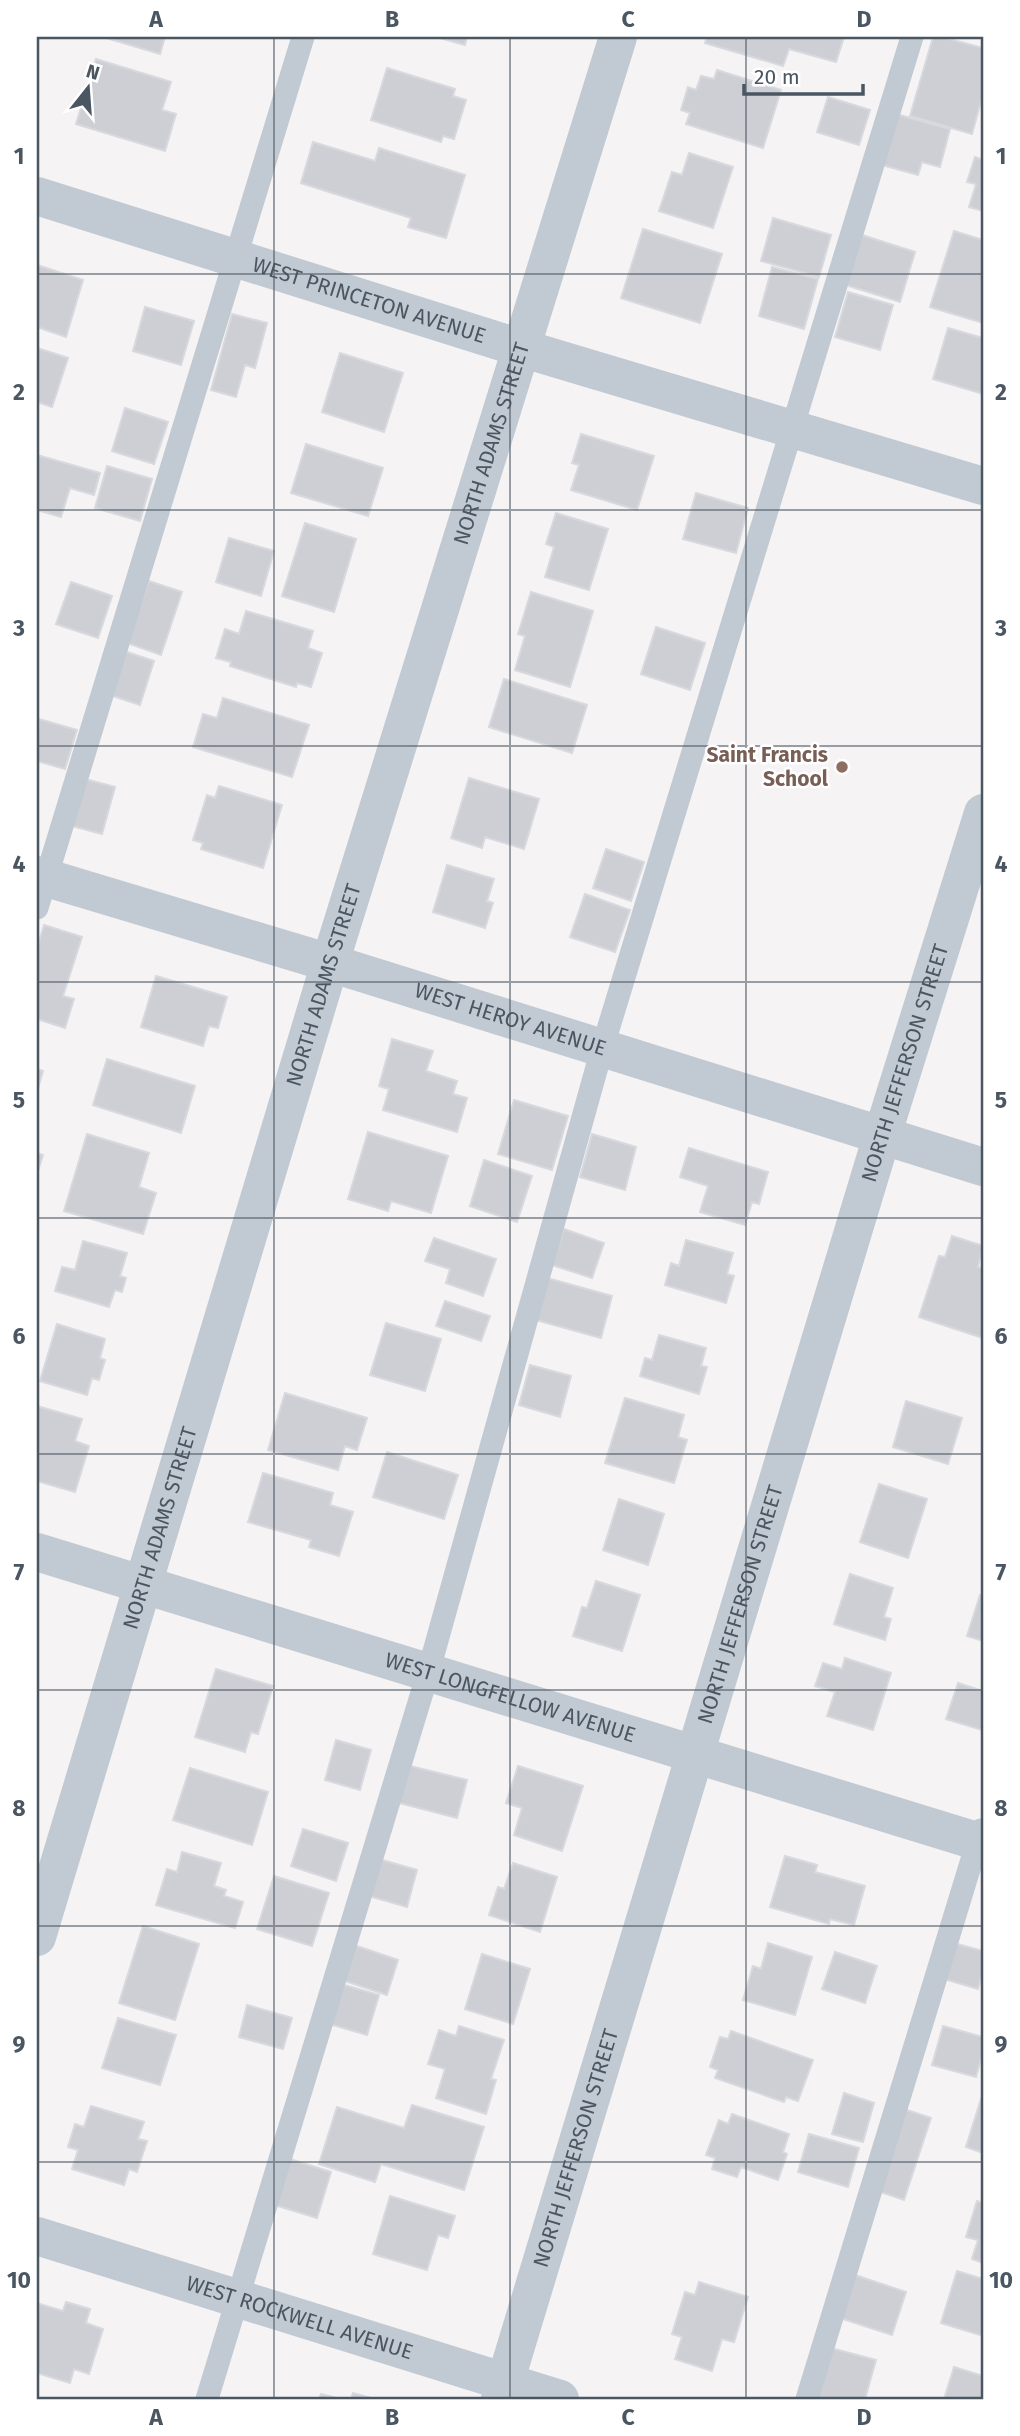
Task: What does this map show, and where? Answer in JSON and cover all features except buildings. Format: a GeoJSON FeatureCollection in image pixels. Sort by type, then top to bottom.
{"type":"FeatureCollection","features":[{"type":"Feature","properties":{"kind":"street","name":"NORTH ADAMS STREET"},"geometry":{"type":"LineString","coordinates":[[37,1937],[330,963],[618,37]]}},
{"type":"Feature","properties":{"kind":"street","name":"WEST PRINCETON AVENUE"},"geometry":{"type":"LineString","coordinates":[[37,196],[521,348],[983,486]]}},
{"type":"Feature","properties":{"kind":"street","name":"NORTH JEFFERSON STREET"},"geometry":{"type":"LineString","coordinates":[[503,2390],[882,1136],[983,813]]}},
{"type":"Feature","properties":{"kind":"street","name":"WEST HEROY AVENUE"},"geometry":{"type":"LineString","coordinates":[[40,887],[330,963],[983,1167]]}},
{"type":"Feature","properties":{"kind":"street","name":"WEST LONGFELLOW AVENUE"},"geometry":{"type":"LineString","coordinates":[[37,1552],[696,1754],[982,1836]]}},
{"type":"Feature","properties":{"kind":"street","name":"WEST ROCKWELL AVENUE"},"geometry":{"type":"LineString","coordinates":[[37,2236],[237,2299],[503,2390],[561,2399]]}},
{"type":"Feature","properties":{"kind":"lane"},"geometry":{"type":"LineString","coordinates":[[40,887],[303,37]]}},
{"type":"Feature","properties":{"kind":"lane"},"geometry":{"type":"LineString","coordinates":[[207,2399],[428,1673],[602,1049],[912,37]]}},
{"type":"Feature","properties":{"kind":"lane"},"geometry":{"type":"LineString","coordinates":[[807,2399],[982,1836]]}},
{"type":"Feature","properties":{"kind":"place","name":"Saint Francis School"},"geometry":{"type":"Point","coordinates":[842,767]}}]}
